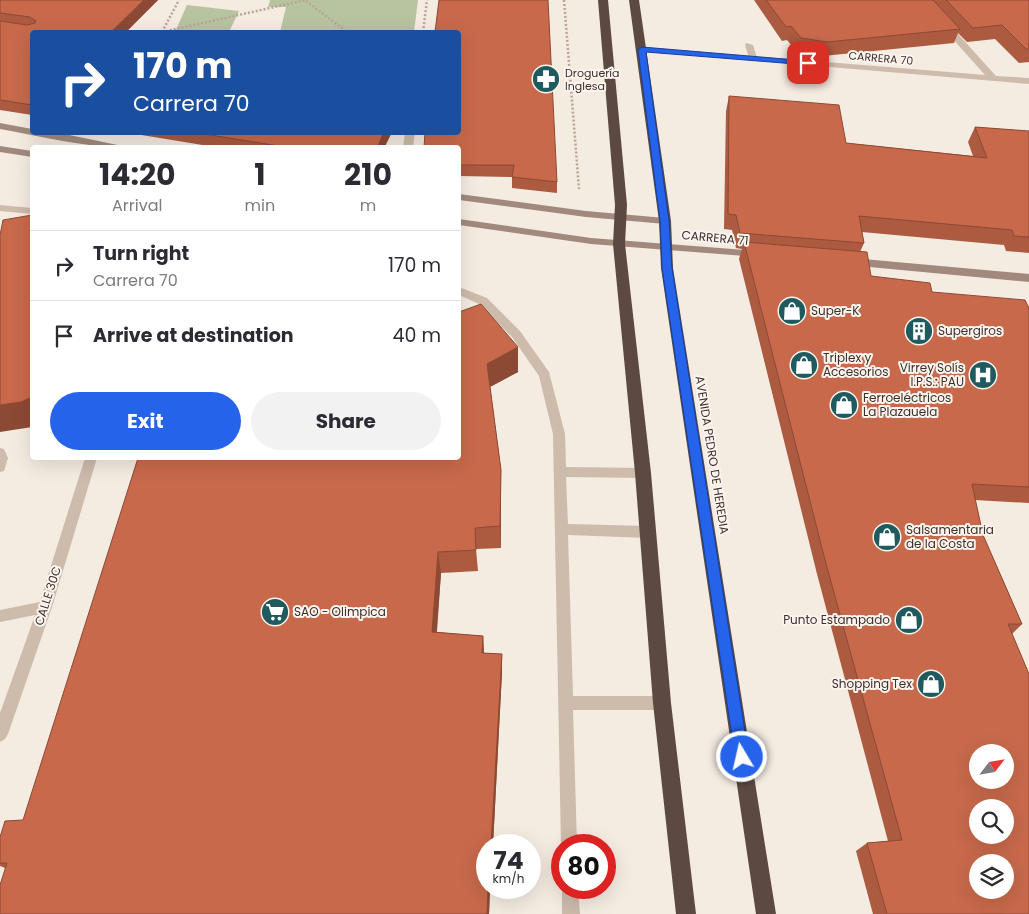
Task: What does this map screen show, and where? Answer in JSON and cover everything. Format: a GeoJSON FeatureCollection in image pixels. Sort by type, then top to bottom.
{"type":"FeatureCollection","features":[{"type":"Feature","properties":{"kind":"highway"},"geometry":{"type":"LineString","coordinates":[[603,0],[621,218],[619,244],[643,474],[662,702],[686,914]]}},
{"type":"Feature","properties":{"kind":"highway","name":"AVENIDA PEDRO DE HEREDIA"},"geometry":{"type":"LineString","coordinates":[[634,0],[665,221],[667,268],[766,914]]}},
{"type":"Feature","properties":{"kind":"street"},"geometry":{"type":"LineString","coordinates":[[941,20],[993,78]]}},
{"type":"Feature","properties":{"kind":"street"},"geometry":{"type":"LineString","coordinates":[[749,45],[753,58]]}},
{"type":"Feature","properties":{"kind":"street","name":"CARRERA 70"},"geometry":{"type":"LineString","coordinates":[[642,50],[1029,81]]}},
{"type":"Feature","properties":{"kind":"street"},"geometry":{"type":"LineString","coordinates":[[0,126],[30,132]]}},
{"type":"Feature","properties":{"kind":"street"},"geometry":{"type":"LineString","coordinates":[[53,135],[111,145]]}},
{"type":"Feature","properties":{"kind":"street"},"geometry":{"type":"LineString","coordinates":[[0,148],[30,154]]}},
{"type":"Feature","properties":{"kind":"street"},"geometry":{"type":"LineString","coordinates":[[461,198],[621,218],[665,221]]}},
{"type":"Feature","properties":{"kind":"street"},"geometry":{"type":"LineString","coordinates":[[0,208],[30,211]]}},
{"type":"Feature","properties":{"kind":"street","name":"CARRERA 71"},"geometry":{"type":"LineString","coordinates":[[461,222],[619,244],[770,255]]}},
{"type":"Feature","properties":{"kind":"street"},"geometry":{"type":"LineString","coordinates":[[838,261],[1029,278]]}},
{"type":"Feature","properties":{"kind":"street"},"geometry":{"type":"LineString","coordinates":[[461,291],[482,302],[516,334],[545,375],[559,434],[569,834]]}},
{"type":"Feature","properties":{"kind":"street"},"geometry":{"type":"LineString","coordinates":[[0,453],[2,458],[0,467]]}},
{"type":"Feature","properties":{"kind":"street","name":"CALLE 30C"},"geometry":{"type":"LineString","coordinates":[[0,734],[45,607],[90,460]]}},
{"type":"Feature","properties":{"kind":"street"},"geometry":{"type":"LineString","coordinates":[[560,472],[643,474]]}},
{"type":"Feature","properties":{"kind":"street"},"geometry":{"type":"LineString","coordinates":[[562,530],[648,532]]}},
{"type":"Feature","properties":{"kind":"street"},"geometry":{"type":"LineString","coordinates":[[0,616],[45,607]]}},
{"type":"Feature","properties":{"kind":"street"},"geometry":{"type":"LineString","coordinates":[[565,703],[662,702]]}},
{"type":"Feature","properties":{"kind":"street"},"geometry":{"type":"LineString","coordinates":[[570,899],[571,914]]}},
{"type":"Feature","properties":{"kind":"path"},"geometry":{"type":"LineString","coordinates":[[163,30],[179,0]]}},
{"type":"Feature","properties":{"kind":"path"},"geometry":{"type":"LineString","coordinates":[[171,30],[305,0],[344,30]]}},
{"type":"Feature","properties":{"kind":"path"},"geometry":{"type":"LineString","coordinates":[[423,30],[427,0]]}},
{"type":"Feature","properties":{"kind":"path"},"geometry":{"type":"LineString","coordinates":[[564,0],[579,195]]}},
{"type":"Feature","properties":{"kind":"green space"},"geometry":{"type":"Polygon","coordinates":[[[270,0],[418,0],[414,30],[280,30],[286,7],[268,7],[270,0]]]}},
{"type":"Feature","properties":{"kind":"green space"},"geometry":{"type":"Polygon","coordinates":[[[187,5],[239,11],[230,30],[176,30],[187,5]]]}},
{"type":"Feature","properties":{"kind":"building"},"geometry":{"type":"Polygon","coordinates":[[[0,0],[144,0],[113,30],[30,30],[30,105],[0,100],[0,21],[27,25],[36,21],[30,17],[0,13],[0,0]]]}},
{"type":"Feature","properties":{"kind":"building"},"geometry":{"type":"Polygon","coordinates":[[[439,0],[548,0],[557,182],[512,177],[514,165],[461,165],[461,145],[424,145],[425,135],[461,135],[461,30],[435,30],[439,0]]]}},
{"type":"Feature","properties":{"kind":"building"},"geometry":{"type":"Polygon","coordinates":[[[766,0],[933,0],[960,29],[827,42],[801,38],[791,26],[786,27],[766,0]]]}},
{"type":"Feature","properties":{"kind":"building"},"geometry":{"type":"Polygon","coordinates":[[[946,0],[1029,0],[1029,49],[1026,49],[1002,25],[973,28],[946,0]]]}},
{"type":"Feature","properties":{"kind":"building"},"geometry":{"type":"Polygon","coordinates":[[[729,96],[839,105],[846,143],[987,158],[975,127],[1029,131],[1029,237],[1014,236],[1012,230],[859,216],[864,243],[740,233],[736,215],[728,214],[729,96]]]}},
{"type":"Feature","properties":{"kind":"building"},"geometry":{"type":"Polygon","coordinates":[[[211,135],[383,135],[378,145],[272,145],[211,135]]]}},
{"type":"Feature","properties":{"kind":"building"},"geometry":{"type":"Polygon","coordinates":[[[30,215],[30,398],[21,402],[0,405],[0,235],[3,220],[30,215]]]}},
{"type":"Feature","properties":{"kind":"building"},"geometry":{"type":"Polygon","coordinates":[[[744,242],[867,252],[871,276],[930,283],[932,292],[1025,300],[1029,308],[1029,487],[972,484],[983,535],[1022,624],[1008,624],[1029,674],[1029,914],[887,914],[867,843],[902,840],[825,560],[744,242]]]}},
{"type":"Feature","properties":{"kind":"building","name":"SAO - Olimpica"},"geometry":{"type":"Polygon","coordinates":[[[481,304],[518,347],[487,364],[501,470],[500,526],[475,528],[476,550],[438,552],[432,632],[483,636],[482,653],[502,654],[492,834],[476,834],[476,899],[488,899],[487,914],[0,914],[0,885],[7,863],[0,863],[0,837],[5,821],[23,820],[137,460],[461,460],[461,311],[481,304]]]}},
{"type":"Feature","properties":{"kind":"place","name":"Droguería Inglesa"},"geometry":{"type":"Point","coordinates":[546,79]}},
{"type":"Feature","properties":{"kind":"place","name":"Super-K"},"geometry":{"type":"Point","coordinates":[792,311]}},
{"type":"Feature","properties":{"kind":"place","name":"Supergiros"},"geometry":{"type":"Point","coordinates":[919,331]}},
{"type":"Feature","properties":{"kind":"place","name":"Triplex y Accesorios"},"geometry":{"type":"Point","coordinates":[804,365]}},
{"type":"Feature","properties":{"kind":"place","name":"Virrey Solís I.P.S.: PAU"},"geometry":{"type":"Point","coordinates":[983,375]}},
{"type":"Feature","properties":{"kind":"place","name":"Ferroeléctricos La Plazauela"},"geometry":{"type":"Point","coordinates":[844,405]}},
{"type":"Feature","properties":{"kind":"place","name":"Salsamentaria de la Costa"},"geometry":{"type":"Point","coordinates":[887,537]}},
{"type":"Feature","properties":{"kind":"place","name":"SAO - Olimpica"},"geometry":{"type":"Point","coordinates":[275,612]}},
{"type":"Feature","properties":{"kind":"place","name":"Punto Estampado"},"geometry":{"type":"Point","coordinates":[909,620]}},
{"type":"Feature","properties":{"kind":"place","name":"Shopping Tex"},"geometry":{"type":"Point","coordinates":[931,684]}},
{"type":"Feature","properties":{"kind":"route"},"geometry":{"type":"LineString","coordinates":[[742,757],[667,268],[665,221],[642,50],[808,63]]}}]}
